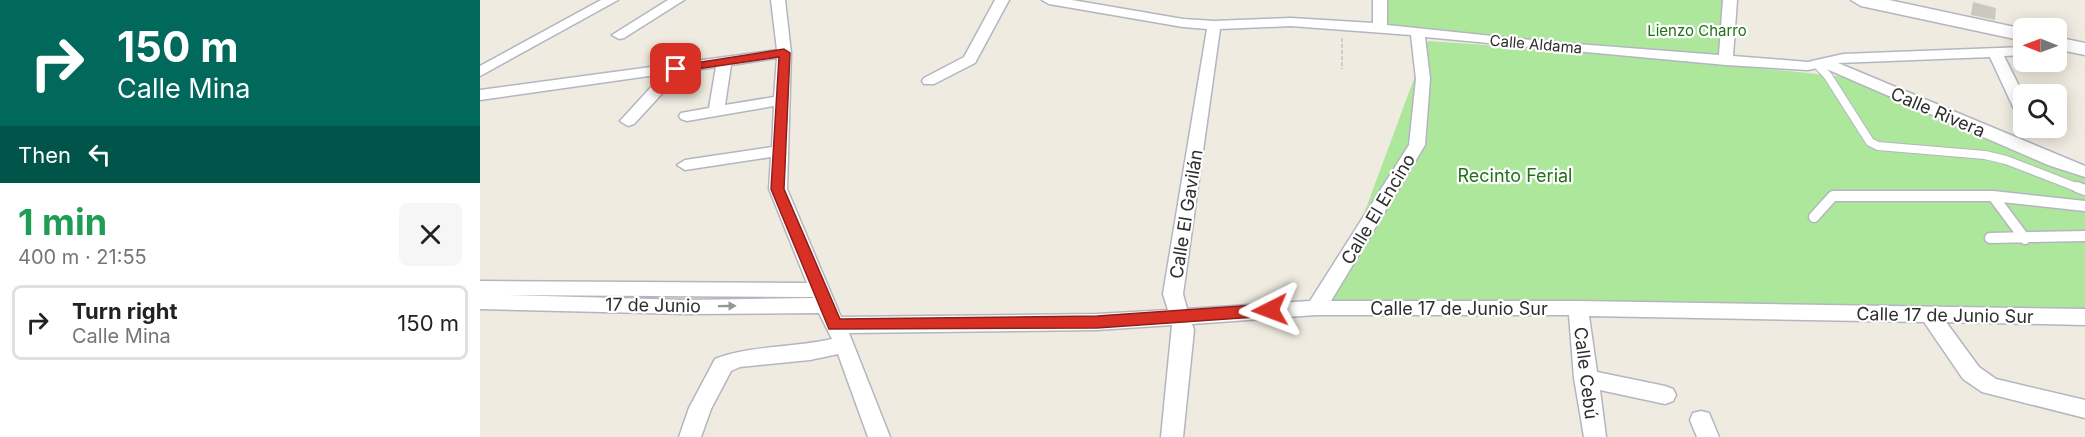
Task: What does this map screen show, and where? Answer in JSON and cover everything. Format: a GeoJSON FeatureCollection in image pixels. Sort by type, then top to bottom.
{"type":"FeatureCollection","features":[{"type":"Feature","properties":{"kind":"main road"},"geometry":{"type":"LineString","coordinates":[[1861,0],[2013,33]]}},
{"type":"Feature","properties":{"kind":"main road"},"geometry":{"type":"LineString","coordinates":[[2067,46],[2085,50]]}},
{"type":"Feature","properties":{"kind":"street"},"geometry":{"type":"LineString","coordinates":[[480,72],[611,0]]}},
{"type":"Feature","properties":{"kind":"street"},"geometry":{"type":"LineString","coordinates":[[619,35],[677,0]]}},
{"type":"Feature","properties":{"kind":"street"},"geometry":{"type":"LineString","coordinates":[[778,0],[784,53],[778,189],[834,325],[845,344],[879,437]]}},
{"type":"Feature","properties":{"kind":"street"},"geometry":{"type":"LineString","coordinates":[[929,81],[970,60],[1002,0]]}},
{"type":"Feature","properties":{"kind":"street","name":"Calle Aldama"},"geometry":{"type":"LineString","coordinates":[[1049,0],[1183,23],[1214,25],[1291,22],[1342,28],[1380,28],[1726,61],[1821,63],[1843,58],[2013,51]]}},
{"type":"Feature","properties":{"kind":"street"},"geometry":{"type":"LineString","coordinates":[[1380,0],[1380,28]]}},
{"type":"Feature","properties":{"kind":"street"},"geometry":{"type":"LineString","coordinates":[[1726,61],[1730,0]]}},
{"type":"Feature","properties":{"kind":"street","name":"Calle El Gavilán"},"geometry":{"type":"LineString","coordinates":[[1172,437],[1184,330],[1173,294],[1175,274],[1199,138],[1214,25]]}},
{"type":"Feature","properties":{"kind":"street","name":"Calle El Encino"},"geometry":{"type":"LineString","coordinates":[[1316,308],[1417,145],[1423,79],[1417,32]]}},
{"type":"Feature","properties":{"kind":"street"},"geometry":{"type":"LineString","coordinates":[[1995,52],[2013,90]]}},
{"type":"Feature","properties":{"kind":"street"},"geometry":{"type":"LineString","coordinates":[[480,95],[784,53]]}},
{"type":"Feature","properties":{"kind":"street"},"geometry":{"type":"LineString","coordinates":[[716,110],[724,62]]}},
{"type":"Feature","properties":{"kind":"street","name":"Calle Rivera"},"geometry":{"type":"LineString","coordinates":[[1821,63],[2085,172]]}},
{"type":"Feature","properties":{"kind":"street"},"geometry":{"type":"LineString","coordinates":[[628,121],[676,69]]}},
{"type":"Feature","properties":{"kind":"street"},"geometry":{"type":"LineString","coordinates":[[687,116],[782,100]]}},
{"type":"Feature","properties":{"kind":"street"},"geometry":{"type":"LineString","coordinates":[[685,165],[778,151]]}},
{"type":"Feature","properties":{"kind":"street","name":"17 de Junio"},"geometry":{"type":"LineString","coordinates":[[480,288],[541,296],[693,299],[823,297]]}},
{"type":"Feature","properties":{"kind":"street","name":"17 de Junio"},"geometry":{"type":"LineString","coordinates":[[480,302],[541,296]]}},
{"type":"Feature","properties":{"kind":"street","name":"Calle 17 de Junio Sur"},"geometry":{"type":"LineString","coordinates":[[834,325],[1097,322],[1316,308],[1578,308],[2085,317]]}},
{"type":"Feature","properties":{"kind":"street","name":"Calle Cebú"},"geometry":{"type":"LineString","coordinates":[[1578,308],[1585,378],[1595,437]]}},
{"type":"Feature","properties":{"kind":"street"},"geometry":{"type":"LineString","coordinates":[[1930,315],[1971,373],[1990,386],[2085,409]]}},
{"type":"Feature","properties":{"kind":"street"},"geometry":{"type":"LineString","coordinates":[[690,437],[700,408],[723,365],[738,359],[810,352],[845,344]]}},
{"type":"Feature","properties":{"kind":"street"},"geometry":{"type":"LineString","coordinates":[[1585,378],[1665,395]]}},
{"type":"Feature","properties":{"kind":"lane"},"geometry":{"type":"LineString","coordinates":[[1821,63],[1870,142],[1878,146],[1985,155],[2006,160],[2085,190]]}},
{"type":"Feature","properties":{"kind":"lane"},"geometry":{"type":"LineString","coordinates":[[1814,217],[1833,196],[1936,194],[1993,196],[2085,206]]}},
{"type":"Feature","properties":{"kind":"lane"},"geometry":{"type":"LineString","coordinates":[[1993,196],[2025,239]]}},
{"type":"Feature","properties":{"kind":"lane"},"geometry":{"type":"LineString","coordinates":[[1990,238],[2085,236]]}},
{"type":"Feature","properties":{"kind":"path"},"geometry":{"type":"LineString","coordinates":[[1342,28],[1342,69]]}},
{"type":"Feature","properties":{"kind":"green space","name":"Recinto Ferial"},"geometry":{"type":"Polygon","coordinates":[[[1386,0],[1726,0],[1730,63],[1688,61],[1857,78],[2065,171],[2085,177],[2085,311],[1332,300],[1428,41],[1628,55],[1388,26],[1386,0]]]}},
{"type":"Feature","properties":{"kind":"building"},"geometry":{"type":"Polygon","coordinates":[[[1973,2],[1996,8],[1995,20],[1971,15],[1973,2]]]}},
{"type":"Feature","properties":{"kind":"route"},"geometry":{"type":"LineString","coordinates":[[676,69],[784,53],[778,189],[834,325],[1097,322],[1270,310]]}},
{"type":"Feature","properties":{"kind":"park label","name":"Lienzo Charro"},"geometry":{"type":"Point","coordinates":[1697,30]}}]}
